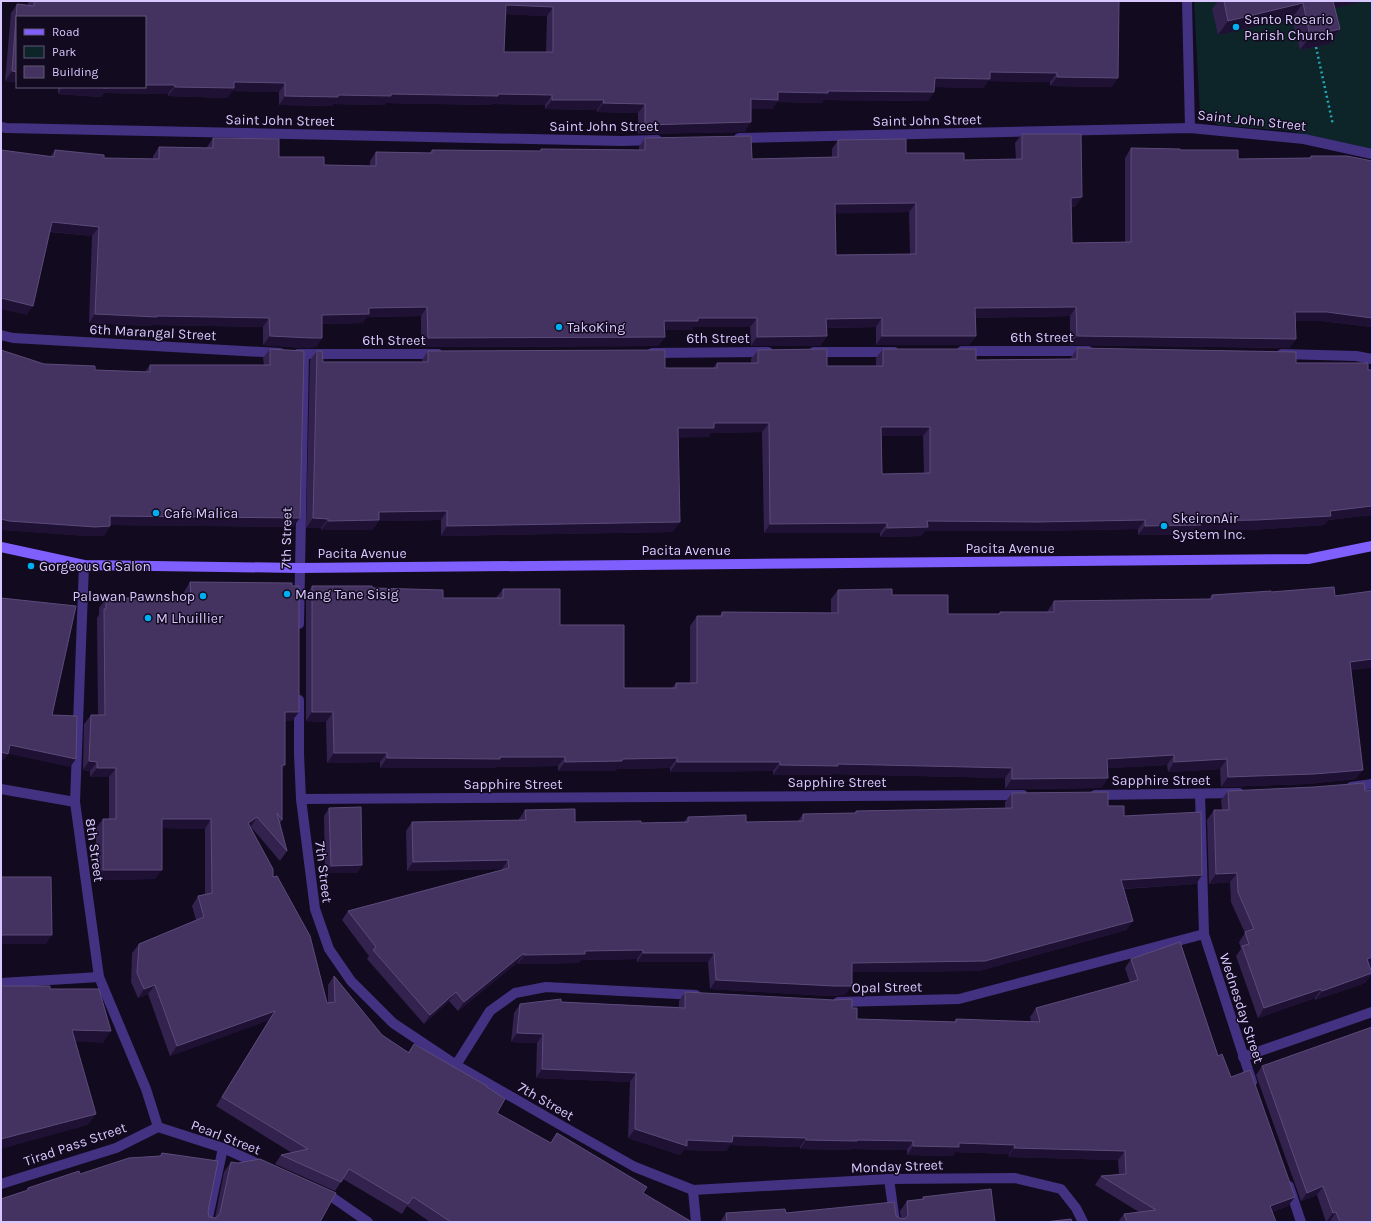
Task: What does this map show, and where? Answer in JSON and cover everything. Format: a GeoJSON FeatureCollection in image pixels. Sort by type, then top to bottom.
{"type":"FeatureCollection","features":[{"type":"Feature","properties":{"kind":"main road","name":"Pacita Avenue"},"geometry":{"type":"LineString","coordinates":[[1,547],[84,565],[299,568],[1308,559],[1372,546]]}},
{"type":"Feature","properties":{"kind":"street"},"geometry":{"type":"LineString","coordinates":[[1187,1],[1190,128]]}},
{"type":"Feature","properties":{"kind":"street","name":"Saint John Street"},"geometry":{"type":"LineString","coordinates":[[1,127],[22,129],[606,141],[669,140]]}},
{"type":"Feature","properties":{"kind":"street","name":"Saint John Street"},"geometry":{"type":"LineString","coordinates":[[732,138],[1190,128],[1304,139],[1372,154]]}},
{"type":"Feature","properties":{"kind":"street","name":"6th Marangal Street"},"geometry":{"type":"LineString","coordinates":[[1,335],[13,338],[304,354]]}},
{"type":"Feature","properties":{"kind":"street","name":"6th Street"},"geometry":{"type":"LineString","coordinates":[[951,352],[1094,351]]}},
{"type":"Feature","properties":{"kind":"street","name":"6th Street"},"geometry":{"type":"LineString","coordinates":[[639,353],[775,352]]}},
{"type":"Feature","properties":{"kind":"street"},"geometry":{"type":"LineString","coordinates":[[807,352],[903,352]]}},
{"type":"Feature","properties":{"kind":"street","name":"6th Street"},"geometry":{"type":"LineString","coordinates":[[304,354],[448,354]]}},
{"type":"Feature","properties":{"kind":"street","name":"7th Street"},"geometry":{"type":"LineString","coordinates":[[299,637],[299,568],[304,354]]}},
{"type":"Feature","properties":{"kind":"street"},"geometry":{"type":"LineString","coordinates":[[1269,354],[1356,356],[1372,359]]}},
{"type":"Feature","properties":{"kind":"street","name":"8th Street"},"geometry":{"type":"LineString","coordinates":[[84,565],[75,802],[99,977],[146,1089],[158,1127]]}},
{"type":"Feature","properties":{"kind":"street","name":"7th Street"},"geometry":{"type":"LineString","coordinates":[[299,692],[301,800],[314,909],[329,949],[351,981],[393,1024],[456,1065],[635,1167],[693,1190]]}},
{"type":"Feature","properties":{"kind":"street"},"geometry":{"type":"LineString","coordinates":[[1341,788],[1372,784]]}},
{"type":"Feature","properties":{"kind":"street"},"geometry":{"type":"LineString","coordinates":[[1,789],[75,802]]}},
{"type":"Feature","properties":{"kind":"street","name":"Sapphire Street"},"geometry":{"type":"LineString","coordinates":[[1089,795],[1247,793]]}},
{"type":"Feature","properties":{"kind":"street","name":"Wednesday Street"},"geometry":{"type":"LineString","coordinates":[[1200,794],[1204,934],[1256,1094]]}},
{"type":"Feature","properties":{"kind":"street","name":"Sapphire Street"},"geometry":{"type":"LineString","coordinates":[[301,800],[1033,795]]}},
{"type":"Feature","properties":{"kind":"street","name":"Opal Street"},"geometry":{"type":"LineString","coordinates":[[828,1002],[959,999],[1204,934]]}},
{"type":"Feature","properties":{"kind":"street"},"geometry":{"type":"LineString","coordinates":[[1,983],[99,977]]}},
{"type":"Feature","properties":{"kind":"street"},"geometry":{"type":"LineString","coordinates":[[456,1065],[490,1011],[515,993],[546,987],[703,995]]}},
{"type":"Feature","properties":{"kind":"street"},"geometry":{"type":"LineString","coordinates":[[1243,1057],[1372,1012]]}},
{"type":"Feature","properties":{"kind":"street","name":"Pearl Street"},"geometry":{"type":"LineString","coordinates":[[158,1127],[223,1148],[274,1171]]}},
{"type":"Feature","properties":{"kind":"street","name":"Tirad Pass Street"},"geometry":{"type":"LineString","coordinates":[[1,1184],[116,1148],[158,1127]]}},
{"type":"Feature","properties":{"kind":"street"},"geometry":{"type":"LineString","coordinates":[[206,1222],[223,1148]]}},
{"type":"Feature","properties":{"kind":"street"},"geometry":{"type":"LineString","coordinates":[[1286,1177],[1301,1222]]}},
{"type":"Feature","properties":{"kind":"street","name":"Monday Street"},"geometry":{"type":"LineString","coordinates":[[693,1190],[889,1179],[1015,1178],[1060,1189],[1076,1208],[1083,1222]]}},
{"type":"Feature","properties":{"kind":"street"},"geometry":{"type":"LineString","coordinates":[[889,1179],[895,1222]]}},
{"type":"Feature","properties":{"kind":"street"},"geometry":{"type":"LineString","coordinates":[[310,1187],[332,1197],[368,1222]]}},
{"type":"Feature","properties":{"kind":"street"},"geometry":{"type":"LineString","coordinates":[[693,1190],[696,1222]]}},
{"type":"Feature","properties":{"kind":"path"},"geometry":{"type":"LineString","coordinates":[[1316,47],[1338,147]]}},
{"type":"Feature","properties":{"kind":"green space"},"geometry":{"type":"Polygon","coordinates":[[[1194,1],[1372,1],[1372,149],[1290,131],[1219,125],[1200,115],[1194,1]]]}},
{"type":"Feature","properties":{"kind":"building"},"geometry":{"type":"Polygon","coordinates":[[[34,1],[1119,1],[1118,78],[1057,77],[1057,73],[990,72],[990,79],[935,78],[934,92],[778,92],[778,100],[751,99],[751,122],[645,125],[645,104],[603,103],[604,100],[552,100],[552,95],[498,94],[498,96],[391,94],[391,96],[338,95],[338,97],[285,96],[285,83],[234,82],[234,88],[146,85],[146,16],[16,16],[17,4],[34,6],[34,1]],[[506,5],[504,52],[553,52],[553,7],[506,5]]]}},
{"type":"Feature","properties":{"kind":"building"},"geometry":{"type":"Polygon","coordinates":[[[1224,1],[1333,1],[1340,29],[1310,36],[1303,3],[1228,21],[1224,1]]]}},
{"type":"Feature","properties":{"kind":"building"},"geometry":{"type":"Polygon","coordinates":[[[16,17],[16,72],[12,71],[16,17]]]}},
{"type":"Feature","properties":{"kind":"building"},"geometry":{"type":"Polygon","coordinates":[[[1022,134],[1081,134],[1082,197],[1071,198],[1072,243],[1131,242],[1131,148],[1238,150],[1238,159],[1347,156],[1372,161],[1372,318],[1327,312],[1295,312],[1296,339],[1077,336],[1076,307],[975,308],[976,336],[882,336],[882,318],[826,319],[827,336],[757,337],[757,318],[698,318],[698,321],[664,321],[665,337],[428,338],[427,307],[369,308],[369,314],[322,315],[322,338],[270,336],[269,318],[157,317],[95,314],[99,227],[52,222],[33,306],[1,298],[1,150],[54,157],[55,150],[104,155],[104,158],[159,159],[159,147],[213,148],[213,138],[279,139],[279,157],[324,157],[324,165],[376,166],[376,152],[432,153],[432,150],[541,151],[541,149],[645,150],[645,138],[751,136],[752,159],[838,157],[838,140],[906,139],[906,153],[964,153],[964,160],[1022,159],[1022,134]],[[916,203],[835,204],[836,255],[916,254],[916,203]]]}},
{"type":"Feature","properties":{"kind":"building"},"geometry":{"type":"Polygon","coordinates":[[[1077,348],[1296,352],[1296,363],[1368,363],[1368,370],[1372,370],[1372,506],[1330,511],[1331,516],[1201,521],[1201,525],[1145,526],[1145,520],[1038,522],[927,521],[928,527],[887,528],[887,523],[770,524],[769,423],[714,423],[714,428],[678,428],[680,522],[447,526],[447,511],[379,512],[379,520],[328,521],[328,519],[313,518],[317,351],[322,351],[323,362],[428,362],[428,351],[665,350],[665,368],[717,368],[717,363],[758,363],[758,350],[827,349],[827,366],[883,366],[883,349],[976,349],[976,360],[1077,359],[1077,348]],[[881,427],[882,474],[930,473],[930,427],[881,427]]]}},
{"type":"Feature","properties":{"kind":"building"},"geometry":{"type":"Polygon","coordinates":[[[270,349],[304,351],[300,518],[110,516],[110,526],[95,527],[9,521],[1,519],[1,350],[44,364],[95,366],[95,370],[150,372],[150,365],[270,365],[270,349]]]}},
{"type":"Feature","properties":{"kind":"building"},"geometry":{"type":"Polygon","coordinates":[[[190,582],[292,583],[292,586],[299,586],[299,712],[285,712],[285,765],[282,765],[282,820],[277,813],[287,851],[257,817],[248,823],[273,869],[273,877],[277,876],[310,936],[327,1003],[335,1002],[334,976],[382,1035],[409,1053],[414,1044],[487,1086],[505,1099],[497,1113],[551,1143],[557,1133],[647,1187],[643,1193],[692,1222],[451,1222],[413,1197],[408,1204],[349,1169],[341,1182],[281,1155],[308,1149],[222,1097],[275,1011],[177,1046],[155,985],[144,989],[137,973],[139,944],[204,917],[198,896],[212,893],[211,819],[162,819],[162,870],[103,870],[103,819],[116,819],[116,768],[97,768],[97,762],[89,761],[91,715],[105,715],[104,609],[106,609],[106,598],[191,598],[190,582]]]}},
{"type":"Feature","properties":{"kind":"building"},"geometry":{"type":"Polygon","coordinates":[[[312,586],[372,586],[373,588],[443,590],[443,598],[503,598],[503,589],[560,589],[560,625],[624,625],[624,688],[676,688],[676,683],[697,683],[697,616],[722,616],[722,612],[838,613],[838,590],[892,589],[892,595],[948,595],[948,614],[1054,612],[1054,601],[1212,599],[1212,595],[1334,587],[1335,596],[1372,591],[1372,659],[1350,662],[1363,770],[1314,774],[1228,777],[1227,759],[1174,762],[1174,755],[1107,759],[1108,778],[1012,779],[1012,768],[838,764],[838,766],[780,765],[780,762],[677,762],[677,758],[565,762],[565,757],[500,757],[500,759],[387,758],[387,753],[334,753],[333,712],[312,712],[312,586]]]}},
{"type":"Feature","properties":{"kind":"building"},"geometry":{"type":"Polygon","coordinates":[[[1,598],[76,606],[52,715],[77,716],[76,759],[10,745],[8,754],[1,752],[1,598]]]}},
{"type":"Feature","properties":{"kind":"building"},"geometry":{"type":"Polygon","coordinates":[[[1364,783],[1365,791],[1372,790],[1372,957],[1367,959],[1372,973],[1322,991],[1321,989],[1264,1008],[1242,946],[1249,944],[1245,932],[1254,929],[1238,892],[1237,873],[1216,874],[1214,810],[1229,810],[1228,791],[1364,783]]]}},
{"type":"Feature","properties":{"kind":"building"},"geometry":{"type":"Polygon","coordinates":[[[1108,792],[1108,806],[1124,806],[1124,816],[1201,812],[1202,875],[1121,880],[1133,921],[985,961],[852,963],[852,986],[716,980],[714,953],[643,953],[643,950],[585,951],[585,954],[524,955],[524,953],[464,1002],[456,992],[430,1015],[373,950],[376,947],[348,911],[509,868],[508,860],[413,862],[412,822],[526,820],[525,810],[575,809],[575,822],[688,822],[688,817],[746,815],[746,822],[803,821],[803,814],[856,813],[856,811],[1012,808],[1012,793],[1108,792]]]}},
{"type":"Feature","properties":{"kind":"building"},"geometry":{"type":"Polygon","coordinates":[[[361,807],[362,865],[331,866],[329,808],[361,807]]]}},
{"type":"Feature","properties":{"kind":"building"},"geometry":{"type":"Polygon","coordinates":[[[1,877],[51,877],[52,935],[1,935],[1,877]]]}},
{"type":"Feature","properties":{"kind":"building"},"geometry":{"type":"Polygon","coordinates":[[[1180,942],[1218,1056],[1222,1054],[1231,1077],[1250,1070],[1295,1197],[1270,1206],[1276,1222],[1127,1222],[1124,1214],[1156,1210],[1101,1176],[1126,1174],[1125,1151],[1014,1148],[1015,1145],[959,1143],[959,1147],[913,1146],[913,1141],[806,1140],[806,1138],[733,1136],[732,1142],[687,1140],[687,1146],[635,1129],[636,1073],[542,1069],[543,1034],[517,1033],[520,1004],[561,999],[561,1002],[685,1008],[685,992],[834,1000],[852,999],[852,1008],[857,1008],[857,1019],[956,1022],[956,1019],[1040,1022],[1036,1008],[1138,980],[1131,959],[1180,942]]]}},
{"type":"Feature","properties":{"kind":"building"},"geometry":{"type":"Polygon","coordinates":[[[1,986],[50,986],[50,989],[99,989],[111,1031],[72,1030],[96,1114],[1,1139],[1,986]]]}},
{"type":"Feature","properties":{"kind":"building"},"geometry":{"type":"Polygon","coordinates":[[[1372,1027],[1372,1222],[1340,1222],[1336,1212],[1333,1213],[1323,1186],[1307,1193],[1262,1066],[1372,1027]]]}},
{"type":"Feature","properties":{"kind":"building"},"geometry":{"type":"Polygon","coordinates":[[[162,1153],[218,1161],[208,1211],[209,1217],[216,1218],[220,1213],[231,1162],[238,1163],[260,1159],[336,1193],[320,1222],[1,1222],[1,1199],[28,1190],[28,1188],[79,1171],[80,1174],[129,1158],[161,1156],[162,1153]]]}},
{"type":"Feature","properties":{"kind":"building"},"geometry":{"type":"Polygon","coordinates":[[[991,1189],[995,1222],[727,1222],[726,1213],[785,1209],[786,1213],[894,1202],[896,1216],[902,1219],[906,1218],[908,1215],[907,1201],[924,1199],[923,1197],[991,1189]]]}},
{"type":"Feature","properties":{"kind":"building"},"geometry":{"type":"Polygon","coordinates":[[[1071,1219],[1072,1222],[1045,1222],[1071,1219]]]}},
{"type":"Feature","properties":{"kind":"place","name":"Santo Rosario Parish Church"},"geometry":{"type":"Point","coordinates":[1236,27]}},
{"type":"Feature","properties":{"kind":"place","name":"TakoKing"},"geometry":{"type":"Point","coordinates":[559,327]}},
{"type":"Feature","properties":{"kind":"place","name":"Cafe Malica"},"geometry":{"type":"Point","coordinates":[156,513]}},
{"type":"Feature","properties":{"kind":"place","name":"SkeironAir System Inc."},"geometry":{"type":"Point","coordinates":[1164,526]}},
{"type":"Feature","properties":{"kind":"place","name":"Gorgeous G Salon"},"geometry":{"type":"Point","coordinates":[31,566]}},
{"type":"Feature","properties":{"kind":"place","name":"Mang Tane Sisig"},"geometry":{"type":"Point","coordinates":[287,594]}},
{"type":"Feature","properties":{"kind":"place","name":"Palawan Pawnshop"},"geometry":{"type":"Point","coordinates":[203,596]}},
{"type":"Feature","properties":{"kind":"place","name":"M Lhuillier"},"geometry":{"type":"Point","coordinates":[148,618]}}]}
